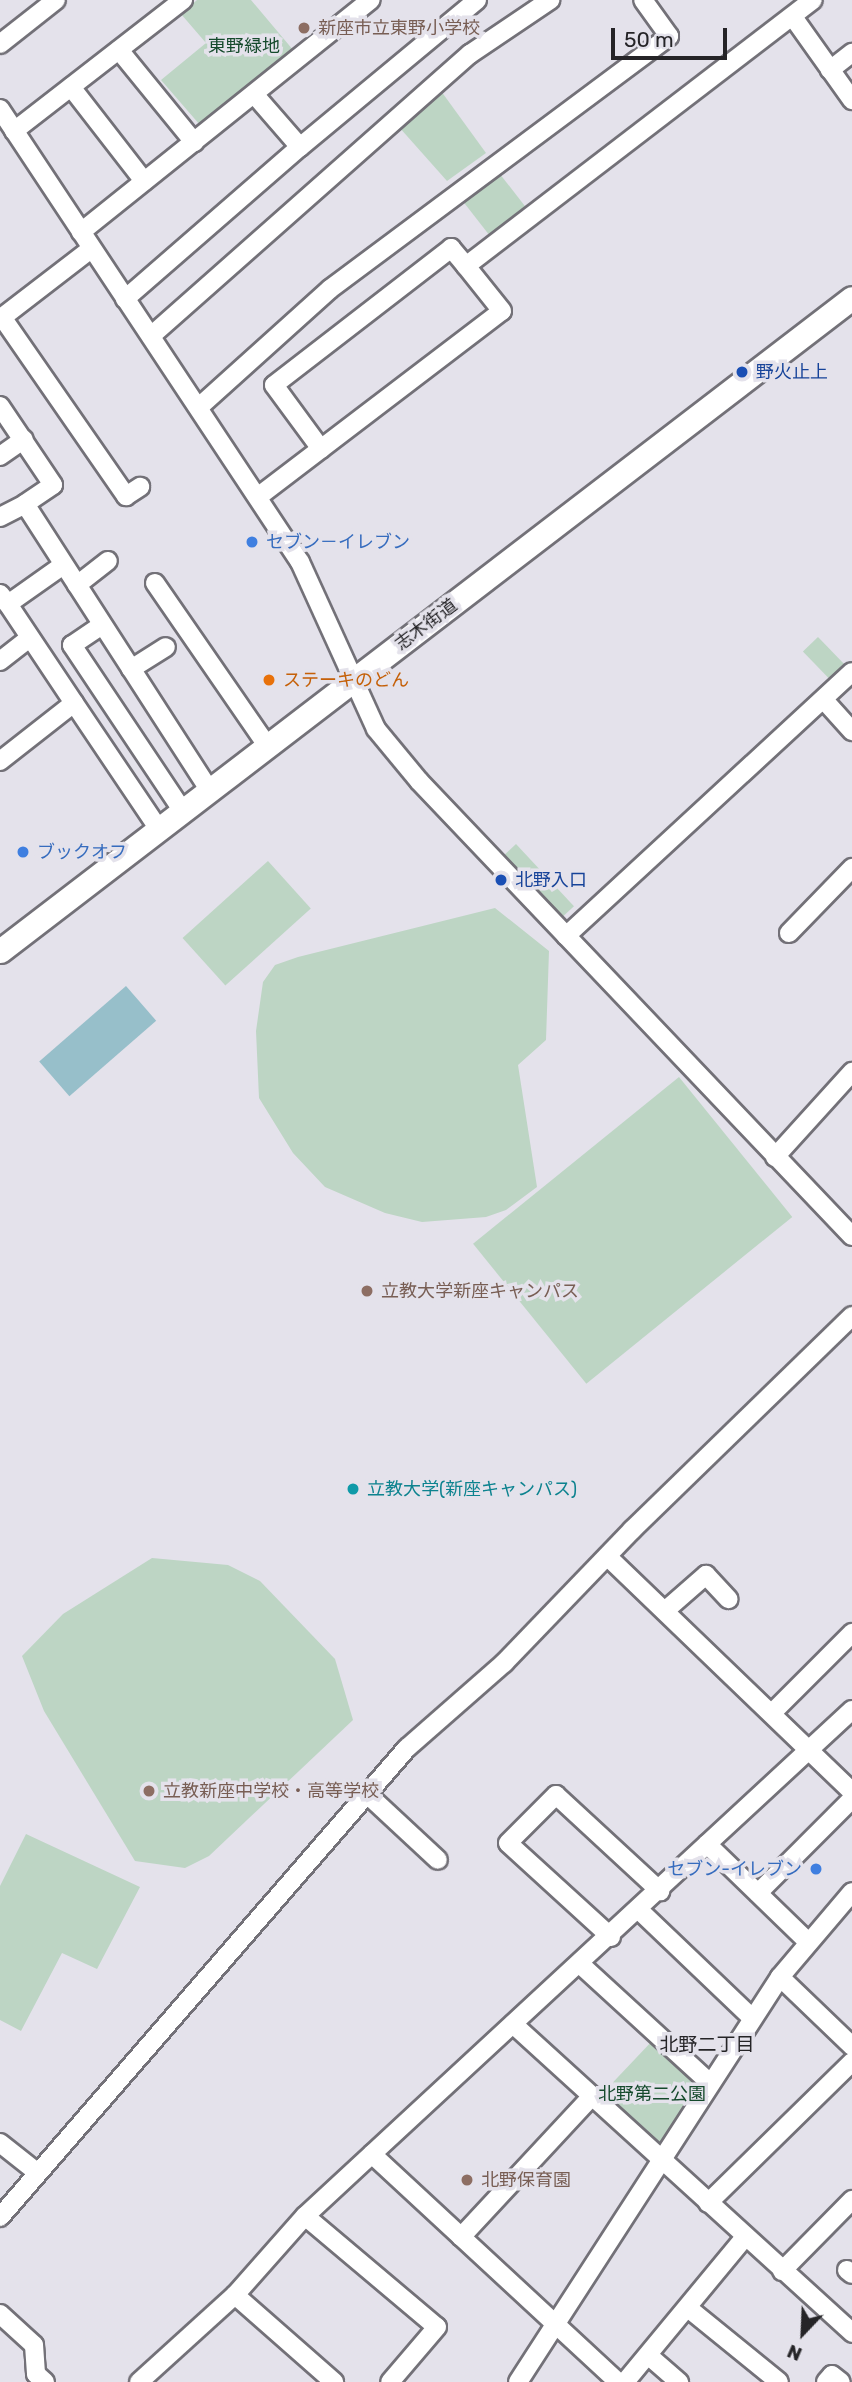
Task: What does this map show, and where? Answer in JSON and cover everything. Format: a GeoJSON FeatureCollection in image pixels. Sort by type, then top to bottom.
{"type":"FeatureCollection","features":[{"type":"Feature","properties":{"kind":"main road","name":"志木街道"},"geometry":{"type":"LineString","coordinates":[[0,951],[266,744],[852,298]]}},
{"type":"Feature","properties":{"kind":"street"},"geometry":{"type":"LineString","coordinates":[[0,44],[56,0]]}},
{"type":"Feature","properties":{"kind":"street"},"geometry":{"type":"LineString","coordinates":[[14,131],[183,0]]}},
{"type":"Feature","properties":{"kind":"street"},"geometry":{"type":"LineString","coordinates":[[80,232],[371,0]]}},
{"type":"Feature","properties":{"kind":"street"},"geometry":{"type":"LineString","coordinates":[[151,336],[470,54],[550,0]]}},
{"type":"Feature","properties":{"kind":"street"},"geometry":{"type":"LineString","coordinates":[[199,407],[330,289],[668,36],[643,0]]}},
{"type":"Feature","properties":{"kind":"street"},"geometry":{"type":"LineString","coordinates":[[466,266],[813,0]]}},
{"type":"Feature","properties":{"kind":"street"},"geometry":{"type":"LineString","coordinates":[[125,299],[472,1]]}},
{"type":"Feature","properties":{"kind":"street"},"geometry":{"type":"LineString","coordinates":[[793,17],[852,100]]}},
{"type":"Feature","properties":{"kind":"street"},"geometry":{"type":"LineString","coordinates":[[119,50],[194,142]]}},
{"type":"Feature","properties":{"kind":"street"},"geometry":{"type":"LineString","coordinates":[[830,70],[852,53]]}},
{"type":"Feature","properties":{"kind":"street"},"geometry":{"type":"LineString","coordinates":[[71,87],[144,181]]}},
{"type":"Feature","properties":{"kind":"street"},"geometry":{"type":"LineString","coordinates":[[254,94],[300,147]]}},
{"type":"Feature","properties":{"kind":"street"},"geometry":{"type":"LineString","coordinates":[[0,109],[91,249],[259,496],[308,578],[366,713],[394,751],[852,1236]]}},
{"type":"Feature","properties":{"kind":"street"},"geometry":{"type":"LineString","coordinates":[[259,496],[321,449],[502,311],[451,248],[274,385],[321,449]]}},
{"type":"Feature","properties":{"kind":"street"},"geometry":{"type":"LineString","coordinates":[[91,249],[1,318],[126,496],[140,487]]}},
{"type":"Feature","properties":{"kind":"street"},"geometry":{"type":"LineString","coordinates":[[0,406],[54,485],[0,517]]}},
{"type":"Feature","properties":{"kind":"street"},"geometry":{"type":"LineString","coordinates":[[0,456],[24,439]]}},
{"type":"Feature","properties":{"kind":"street"},"geometry":{"type":"LineString","coordinates":[[24,504],[209,789]]}},
{"type":"Feature","properties":{"kind":"street"},"geometry":{"type":"LineString","coordinates":[[77,584],[108,562]]}},
{"type":"Feature","properties":{"kind":"street"},"geometry":{"type":"LineString","coordinates":[[63,565],[4,599],[158,828]]}},
{"type":"Feature","properties":{"kind":"street"},"geometry":{"type":"LineString","coordinates":[[155,583],[266,744]]}},
{"type":"Feature","properties":{"kind":"street"},"geometry":{"type":"LineString","coordinates":[[102,625],[72,645],[182,810]]}},
{"type":"Feature","properties":{"kind":"street"},"geometry":{"type":"LineString","coordinates":[[0,661],[29,638]]}},
{"type":"Feature","properties":{"kind":"street"},"geometry":{"type":"LineString","coordinates":[[131,669],[166,647]]}},
{"type":"Feature","properties":{"kind":"street"},"geometry":{"type":"LineString","coordinates":[[566,936],[852,672]]}},
{"type":"Feature","properties":{"kind":"street"},"geometry":{"type":"LineString","coordinates":[[824,700],[852,731]]}},
{"type":"Feature","properties":{"kind":"street"},"geometry":{"type":"LineString","coordinates":[[0,761],[74,703]]}},
{"type":"Feature","properties":{"kind":"street"},"geometry":{"type":"LineString","coordinates":[[789,933],[852,869]]}},
{"type":"Feature","properties":{"kind":"street"},"geometry":{"type":"LineString","coordinates":[[775,1157],[852,1072]]}},
{"type":"Feature","properties":{"kind":"street"},"geometry":{"type":"LineString","coordinates":[[0,2217],[407,1748],[504,1663],[852,1315]]}},
{"type":"Feature","properties":{"kind":"street"},"geometry":{"type":"LineString","coordinates":[[608,1557],[667,1609],[852,1792]]}},
{"type":"Feature","properties":{"kind":"street"},"geometry":{"type":"LineString","coordinates":[[667,1609],[706,1576],[728,1599]]}},
{"type":"Feature","properties":{"kind":"street"},"geometry":{"type":"LineString","coordinates":[[773,1712],[852,1633]]}},
{"type":"Feature","properties":{"kind":"street"},"geometry":{"type":"LineString","coordinates":[[139,2382],[235,2295],[305,2216],[640,1911],[707,1844],[852,1710]]}},
{"type":"Feature","properties":{"kind":"street"},"geometry":{"type":"LineString","coordinates":[[366,1793],[438,1860]]}},
{"type":"Feature","properties":{"kind":"street"},"geometry":{"type":"LineString","coordinates":[[611,1937],[508,1843],[555,1794],[660,1891]]}},
{"type":"Feature","properties":{"kind":"street"},"geometry":{"type":"LineString","coordinates":[[758,1893],[852,1799]]}},
{"type":"Feature","properties":{"kind":"street"},"geometry":{"type":"LineString","coordinates":[[707,1844],[807,1941]]}},
{"type":"Feature","properties":{"kind":"street"},"geometry":{"type":"LineString","coordinates":[[518,2382],[752,2018],[807,1941],[852,1892]]}},
{"type":"Feature","properties":{"kind":"street"},"geometry":{"type":"LineString","coordinates":[[640,1911],[752,2018]]}},
{"type":"Feature","properties":{"kind":"street"},"geometry":{"type":"LineString","coordinates":[[580,1965],[710,2083]]}},
{"type":"Feature","properties":{"kind":"street"},"geometry":{"type":"LineString","coordinates":[[780,1977],[852,2046]]}},
{"type":"Feature","properties":{"kind":"street"},"geometry":{"type":"LineString","coordinates":[[513,2024],[744,2238],[852,2333]]}},
{"type":"Feature","properties":{"kind":"street"},"geometry":{"type":"LineString","coordinates":[[708,2203],[852,2062]]}},
{"type":"Feature","properties":{"kind":"street"},"geometry":{"type":"LineString","coordinates":[[461,2237],[591,2097]]}},
{"type":"Feature","properties":{"kind":"street"},"geometry":{"type":"LineString","coordinates":[[0,2143],[38,2173]]}},
{"type":"Feature","properties":{"kind":"street"},"geometry":{"type":"LineString","coordinates":[[372,2154],[618,2382]]}},
{"type":"Feature","properties":{"kind":"street"},"geometry":{"type":"LineString","coordinates":[[782,2271],[852,2200]]}},
{"type":"Feature","properties":{"kind":"street"},"geometry":{"type":"LineString","coordinates":[[305,2216],[437,2327],[390,2382]]}},
{"type":"Feature","properties":{"kind":"street"},"geometry":{"type":"LineString","coordinates":[[625,2382],[744,2238]]}},
{"type":"Feature","properties":{"kind":"street"},"geometry":{"type":"LineString","coordinates":[[235,2295],[334,2382]]}},
{"type":"Feature","properties":{"kind":"street"},"geometry":{"type":"LineString","coordinates":[[688,2308],[779,2382]]}},
{"type":"Feature","properties":{"kind":"street"},"geometry":{"type":"LineString","coordinates":[[0,2314],[34,2345],[36,2374],[45,2382]]}},
{"type":"Feature","properties":{"kind":"street"},"geometry":{"type":"LineString","coordinates":[[649,2356],[679,2382]]}},
{"type":"Feature","properties":{"kind":"street"},"geometry":{"type":"LineString","coordinates":[[826,2382],[832,2375],[841,2382]]}},
{"type":"Feature","properties":{"kind":"green space","name":"東野緑地"},"geometry":{"type":"Polygon","coordinates":[[[197,0],[251,0],[299,57],[263,77],[200,125],[161,80],[206,43],[181,14],[197,0]]]}},
{"type":"Feature","properties":{"kind":"green space"},"geometry":{"type":"Polygon","coordinates":[[[441,91],[486,153],[447,181],[399,127],[441,91]]]}},
{"type":"Feature","properties":{"kind":"green space"},"geometry":{"type":"Polygon","coordinates":[[[496,169],[527,209],[491,238],[460,197],[496,169]]]}},
{"type":"Feature","properties":{"kind":"green space"},"geometry":{"type":"Polygon","coordinates":[[[818,637],[846,666],[831,680],[803,652],[818,637]]]}},
{"type":"Feature","properties":{"kind":"green space"},"geometry":{"type":"Polygon","coordinates":[[[516,844],[574,906],[562,917],[504,855],[516,844]]]}},
{"type":"Feature","properties":{"kind":"green space"},"geometry":{"type":"Polygon","coordinates":[[[268,861],[311,909],[225,986],[183,938],[268,861]]]}},
{"type":"Feature","properties":{"kind":"green space"},"geometry":{"type":"Polygon","coordinates":[[[495,908],[549,951],[546,1040],[518,1065],[537,1187],[506,1210],[486,1217],[422,1222],[385,1213],[325,1187],[293,1153],[259,1098],[256,1031],[263,982],[275,965],[298,957],[495,908]]]}},
{"type":"Feature","properties":{"kind":"green space"},"geometry":{"type":"Polygon","coordinates":[[[679,1077],[792,1217],[586,1384],[473,1244],[679,1077]]]}},
{"type":"Feature","properties":{"kind":"green space"},"geometry":{"type":"Polygon","coordinates":[[[152,1558],[228,1565],[260,1581],[335,1659],[353,1720],[209,1856],[185,1868],[135,1861],[44,1711],[22,1656],[63,1614],[152,1558]]]}},
{"type":"Feature","properties":{"kind":"green space"},"geometry":{"type":"Polygon","coordinates":[[[26,1834],[140,1887],[97,1969],[62,1953],[21,2031],[0,2020],[0,1886],[26,1834]]]}},
{"type":"Feature","properties":{"kind":"green space","name":"北野第二公園"},"geometry":{"type":"Polygon","coordinates":[[[654,2039],[703,2084],[658,2151],[600,2096],[654,2039]]]}},
{"type":"Feature","properties":{"kind":"water"},"geometry":{"type":"Polygon","coordinates":[[[126,986],[156,1021],[69,1096],[39,1061],[126,986]]]}},
{"type":"Feature","properties":{"kind":"place","name":"新座市立東野小学校"},"geometry":{"type":"Point","coordinates":[304,28]}},
{"type":"Feature","properties":{"kind":"place","name":"野火止上"},"geometry":{"type":"Point","coordinates":[742,372]}},
{"type":"Feature","properties":{"kind":"place","name":"セブン－イレブン"},"geometry":{"type":"Point","coordinates":[252,542]}},
{"type":"Feature","properties":{"kind":"place","name":"ステーキのどん"},"geometry":{"type":"Point","coordinates":[269,680]}},
{"type":"Feature","properties":{"kind":"place","name":"ブックオフ"},"geometry":{"type":"Point","coordinates":[23,852]}},
{"type":"Feature","properties":{"kind":"place","name":"北野入口"},"geometry":{"type":"Point","coordinates":[501,880]}},
{"type":"Feature","properties":{"kind":"place","name":"立教大学新座キャンパス"},"geometry":{"type":"Point","coordinates":[367,1291]}},
{"type":"Feature","properties":{"kind":"place","name":"立教大学(新座キャンパス)"},"geometry":{"type":"Point","coordinates":[353,1489]}},
{"type":"Feature","properties":{"kind":"place","name":"立教新座中学校・高等学校"},"geometry":{"type":"Point","coordinates":[149,1791]}},
{"type":"Feature","properties":{"kind":"place","name":"セブン-イレブン"},"geometry":{"type":"Point","coordinates":[816,1869]}},
{"type":"Feature","properties":{"kind":"place","name":"北野保育園"},"geometry":{"type":"Point","coordinates":[467,2180]}},
{"type":"Feature","properties":{"kind":"district","name":"北野二丁目"},"geometry":{"type":"Point","coordinates":[707,2045]}}]}
